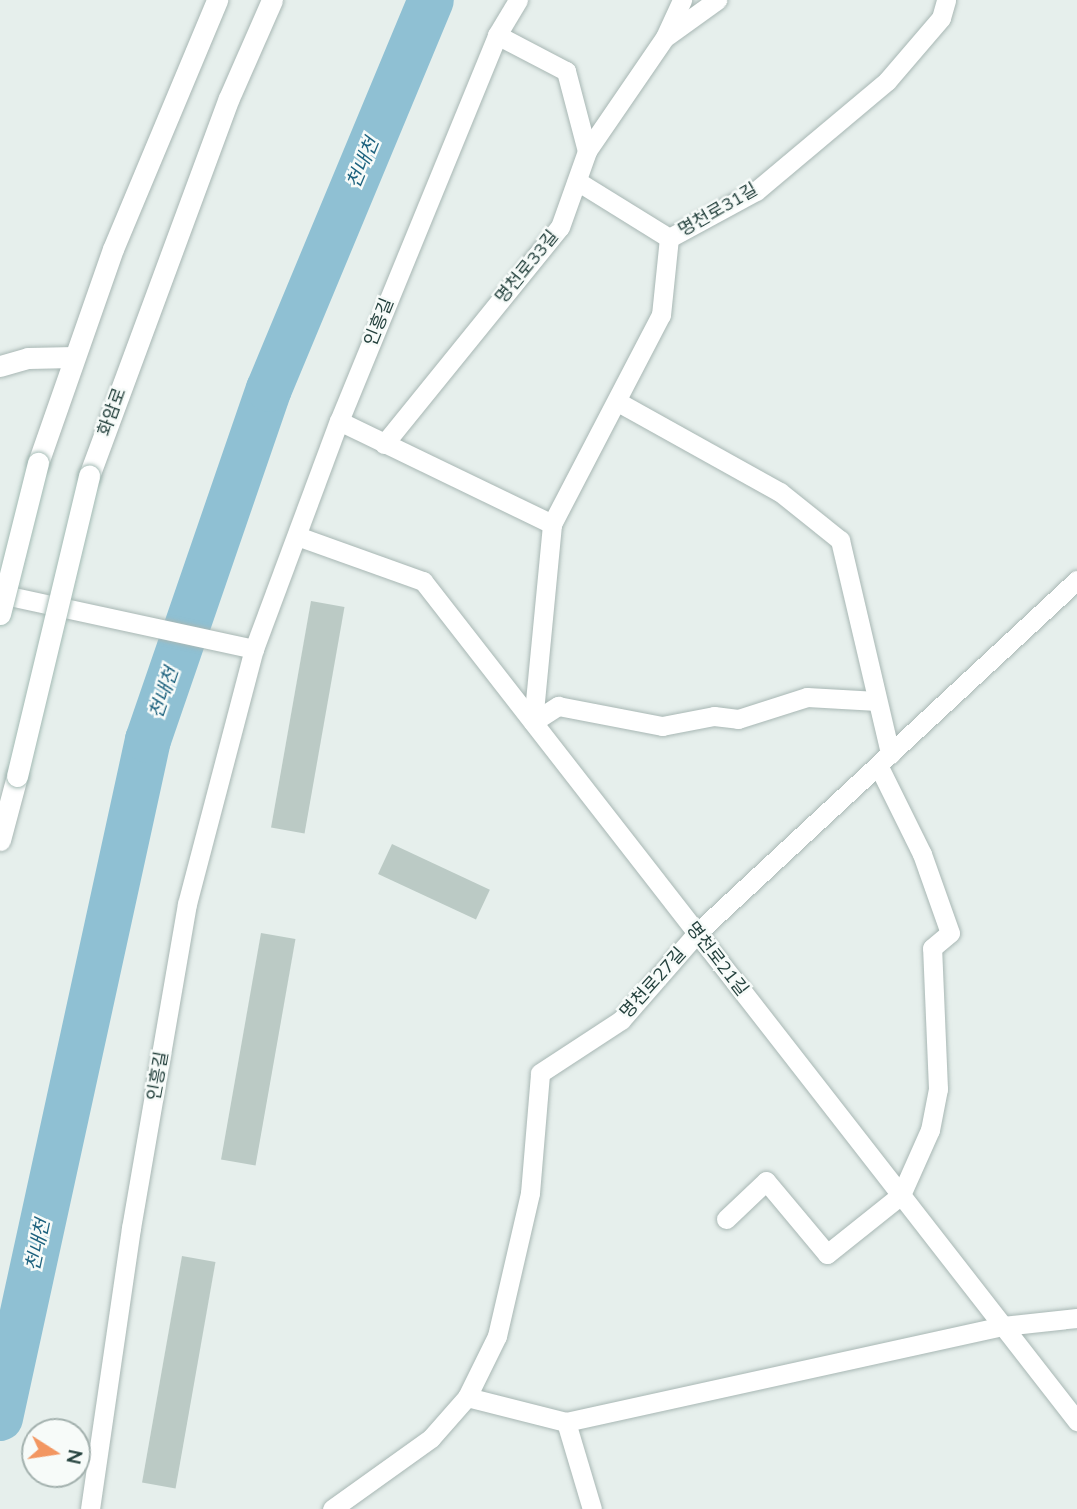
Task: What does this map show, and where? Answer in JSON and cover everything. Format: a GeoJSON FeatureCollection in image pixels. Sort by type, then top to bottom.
{"type":"FeatureCollection","features":[{"type":"Feature","properties":{"kind":"main road"},"geometry":{"type":"LineString","coordinates":[[0,614],[38,463],[74,357],[113,249],[217,0]]}},
{"type":"Feature","properties":{"kind":"main road","name":"화암로"},"geometry":{"type":"LineString","coordinates":[[0,840],[89,476],[229,98],[272,0]]}},
{"type":"Feature","properties":{"kind":"main road"},"geometry":{"type":"LineString","coordinates":[[0,366],[27,358],[74,357]]}},
{"type":"Feature","properties":{"kind":"street","name":"인흥길"},"geometry":{"type":"LineString","coordinates":[[90,1509],[131,1228],[187,904],[254,649],[339,421],[497,35],[518,0]]}},
{"type":"Feature","properties":{"kind":"street","name":"명천로33길"},"geometry":{"type":"LineString","coordinates":[[384,444],[560,227],[587,151],[665,37],[682,0]]}},
{"type":"Feature","properties":{"kind":"street","name":"명천로33길"},"geometry":{"type":"LineString","coordinates":[[665,37],[717,0]]}},
{"type":"Feature","properties":{"kind":"street","name":"명천로31길"},"geometry":{"type":"LineString","coordinates":[[533,722],[552,524],[662,315],[669,238],[756,191],[887,82],[942,18],[946,0]]}},
{"type":"Feature","properties":{"kind":"street"},"geometry":{"type":"LineString","coordinates":[[497,35],[566,71],[587,151]]}},
{"type":"Feature","properties":{"kind":"street"},"geometry":{"type":"LineString","coordinates":[[577,181],[669,238]]}},
{"type":"Feature","properties":{"kind":"street"},"geometry":{"type":"LineString","coordinates":[[618,402],[792,502],[840,540],[877,701],[884,759],[950,933],[932,948],[938,1089],[930,1130],[901,1195],[827,1254],[766,1181],[726,1219]]}},
{"type":"Feature","properties":{"kind":"street"},"geometry":{"type":"LineString","coordinates":[[339,421],[552,524]]}},
{"type":"Feature","properties":{"kind":"street","name":"명천로21길"},"geometry":{"type":"LineString","coordinates":[[297,536],[424,581],[1077,1421]]}},
{"type":"Feature","properties":{"kind":"street","name":"명천로27길"},"geometry":{"type":"LineString","coordinates":[[332,1509],[431,1438],[467,1397],[497,1336],[530,1193],[540,1073],[621,1020],[697,933],[1077,580]]}},
{"type":"Feature","properties":{"kind":"street"},"geometry":{"type":"LineString","coordinates":[[0,594],[254,649]]}},
{"type":"Feature","properties":{"kind":"street"},"geometry":{"type":"LineString","coordinates":[[533,722],[558,706],[662,726],[714,716],[738,719],[807,697],[877,701]]}},
{"type":"Feature","properties":{"kind":"street"},"geometry":{"type":"LineString","coordinates":[[467,1397],[566,1422],[1003,1326],[1077,1318]]}},
{"type":"Feature","properties":{"kind":"street"},"geometry":{"type":"LineString","coordinates":[[566,1422],[592,1509]]}},
{"type":"Feature","properties":{"kind":"building"},"geometry":{"type":"Polygon","coordinates":[[[311,601],[344,607],[305,833],[271,828],[311,601]]]}},
{"type":"Feature","properties":{"kind":"building"},"geometry":{"type":"Polygon","coordinates":[[[392,844],[490,890],[476,920],[378,874],[392,844]]]}},
{"type":"Feature","properties":{"kind":"building"},"geometry":{"type":"Polygon","coordinates":[[[261,933],[295,939],[256,1166],[221,1160],[261,933]]]}},
{"type":"Feature","properties":{"kind":"building"},"geometry":{"type":"Polygon","coordinates":[[[182,1256],[215,1262],[176,1488],[142,1483],[182,1256]]]}},
{"type":"Feature","properties":{"kind":"waterway","name":"천내천"},"geometry":{"type":"LineString","coordinates":[[0,1418],[148,740],[269,389],[431,0]]}}]}
